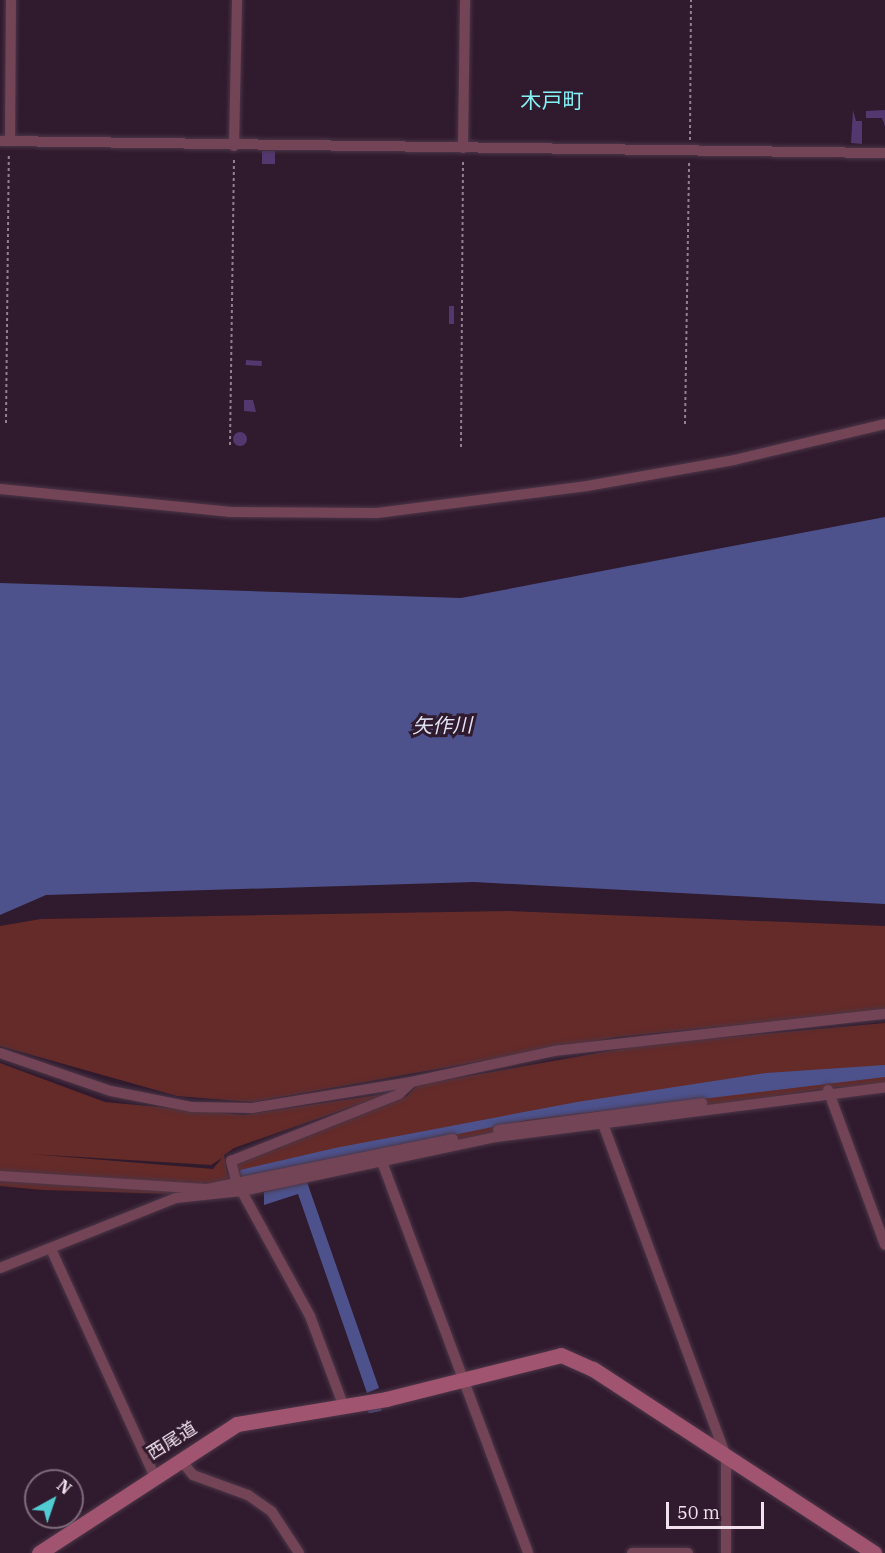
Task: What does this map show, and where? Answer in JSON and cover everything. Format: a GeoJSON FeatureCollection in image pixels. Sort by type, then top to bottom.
{"type":"FeatureCollection","features":[{"type":"Feature","properties":{"kind":"street"},"geometry":{"type":"LineString","coordinates":[[11,0],[5,141],[234,146],[885,153]]}},
{"type":"Feature","properties":{"kind":"street"},"geometry":{"type":"LineString","coordinates":[[234,146],[237,0]]}},
{"type":"Feature","properties":{"kind":"street"},"geometry":{"type":"LineString","coordinates":[[463,148],[465,0]]}},
{"type":"Feature","properties":{"kind":"street"},"geometry":{"type":"LineString","coordinates":[[0,489],[229,512],[377,513],[633,478],[885,424]]}},
{"type":"Feature","properties":{"kind":"street"},"geometry":{"type":"LineString","coordinates":[[0,1053],[111,1091],[192,1107],[252,1108],[411,1082],[554,1051],[885,1014]]}},
{"type":"Feature","properties":{"kind":"street"},"geometry":{"type":"LineString","coordinates":[[344,1407],[310,1316],[236,1181],[235,1156],[399,1094],[411,1082]]}},
{"type":"Feature","properties":{"kind":"street"},"geometry":{"type":"LineString","coordinates":[[0,1176],[207,1189],[236,1181],[597,1113],[885,1085]]}},
{"type":"Feature","properties":{"kind":"street"},"geometry":{"type":"LineString","coordinates":[[0,1268],[176,1198],[242,1191],[497,1137],[603,1124],[828,1090],[885,1085]]}},
{"type":"Feature","properties":{"kind":"street"},"geometry":{"type":"LineString","coordinates":[[828,1090],[885,1245]]}},
{"type":"Feature","properties":{"kind":"street"},"geometry":{"type":"LineString","coordinates":[[603,1124],[726,1456],[726,1553]]}},
{"type":"Feature","properties":{"kind":"street"},"geometry":{"type":"LineString","coordinates":[[382,1161],[528,1553]]}},
{"type":"Feature","properties":{"kind":"street"},"geometry":{"type":"LineString","coordinates":[[51,1249],[154,1475]]}},
{"type":"Feature","properties":{"kind":"street","name":"西尾道"},"geometry":{"type":"LineString","coordinates":[[39,1553],[154,1475],[237,1424],[344,1407],[561,1355],[576,1358],[874,1553]]}},
{"type":"Feature","properties":{"kind":"street"},"geometry":{"type":"LineString","coordinates":[[180,1459],[193,1475],[248,1495],[272,1512],[299,1553]]}},
{"type":"Feature","properties":{"kind":"street"},"geometry":{"type":"LineString","coordinates":[[632,1553],[688,1553]]}},
{"type":"Feature","properties":{"kind":"path"},"geometry":{"type":"LineString","coordinates":[[685,424],[691,0]]}},
{"type":"Feature","properties":{"kind":"path"},"geometry":{"type":"LineString","coordinates":[[5,141],[6,423]]}},
{"type":"Feature","properties":{"kind":"path"},"geometry":{"type":"LineString","coordinates":[[230,445],[234,146]]}},
{"type":"Feature","properties":{"kind":"path"},"geometry":{"type":"LineString","coordinates":[[461,447],[463,148]]}},
{"type":"Feature","properties":{"kind":"shaded area"},"geometry":{"type":"Polygon","coordinates":[[[508,911],[885,926],[885,1010],[617,1037],[252,1102],[177,1096],[0,1046],[0,926],[41,919],[508,911]]]}},
{"type":"Feature","properties":{"kind":"shaded area"},"geometry":{"type":"Polygon","coordinates":[[[885,1023],[885,1085],[828,1088],[240,1182],[237,1163],[407,1096],[418,1085],[649,1044],[885,1023]]]}},
{"type":"Feature","properties":{"kind":"shaded area"},"geometry":{"type":"Polygon","coordinates":[[[0,1063],[105,1102],[243,1115],[391,1093],[234,1148],[224,1155],[230,1188],[207,1195],[43,1190],[0,1186],[0,1063]],[[31,1154],[213,1169],[222,1158],[211,1165],[31,1154]]]}},
{"type":"Feature","properties":{"kind":"water","name":"矢作川"},"geometry":{"type":"Polygon","coordinates":[[[885,517],[885,904],[474,882],[46,895],[0,915],[0,583],[461,598],[885,517]]]}},
{"type":"Feature","properties":{"kind":"water"},"geometry":{"type":"Polygon","coordinates":[[[885,1065],[885,1077],[527,1120],[241,1178],[240,1170],[335,1148],[577,1102],[766,1073],[885,1065]]]}},
{"type":"Feature","properties":{"kind":"water"},"geometry":{"type":"Polygon","coordinates":[[[307,1182],[379,1388],[367,1393],[298,1194],[264,1205],[264,1192],[307,1182]]]}},
{"type":"Feature","properties":{"kind":"building"},"geometry":{"type":"Polygon","coordinates":[[[853,110],[856,121],[862,121],[862,144],[851,143],[853,110]]]}},
{"type":"Feature","properties":{"kind":"building"},"geometry":{"type":"Polygon","coordinates":[[[885,110],[885,126],[882,118],[866,118],[866,111],[885,110]]]}},
{"type":"Feature","properties":{"kind":"building"},"geometry":{"type":"Polygon","coordinates":[[[262,151],[275,151],[275,164],[262,164],[262,151]]]}},
{"type":"Feature","properties":{"kind":"building"},"geometry":{"type":"Polygon","coordinates":[[[449,306],[454,306],[454,324],[449,324],[449,306]]]}},
{"type":"Feature","properties":{"kind":"building"},"geometry":{"type":"Polygon","coordinates":[[[246,360],[262,361],[262,366],[246,365],[246,360]]]}},
{"type":"Feature","properties":{"kind":"building"},"geometry":{"type":"Polygon","coordinates":[[[244,400],[253,400],[256,412],[244,411],[244,400]]]}},
{"type":"Feature","properties":{"kind":"building"},"geometry":{"type":"Polygon","coordinates":[[[237,432],[243,432],[247,439],[243,446],[237,446],[233,442],[233,436],[237,432]]]}},
{"type":"Feature","properties":{"kind":"waterway"},"geometry":{"type":"LineString","coordinates":[[370,1411],[380,1409]]}},
{"type":"Feature","properties":{"kind":"district","name":"木戸町"},"geometry":{"type":"Point","coordinates":[552,100]}}]}
